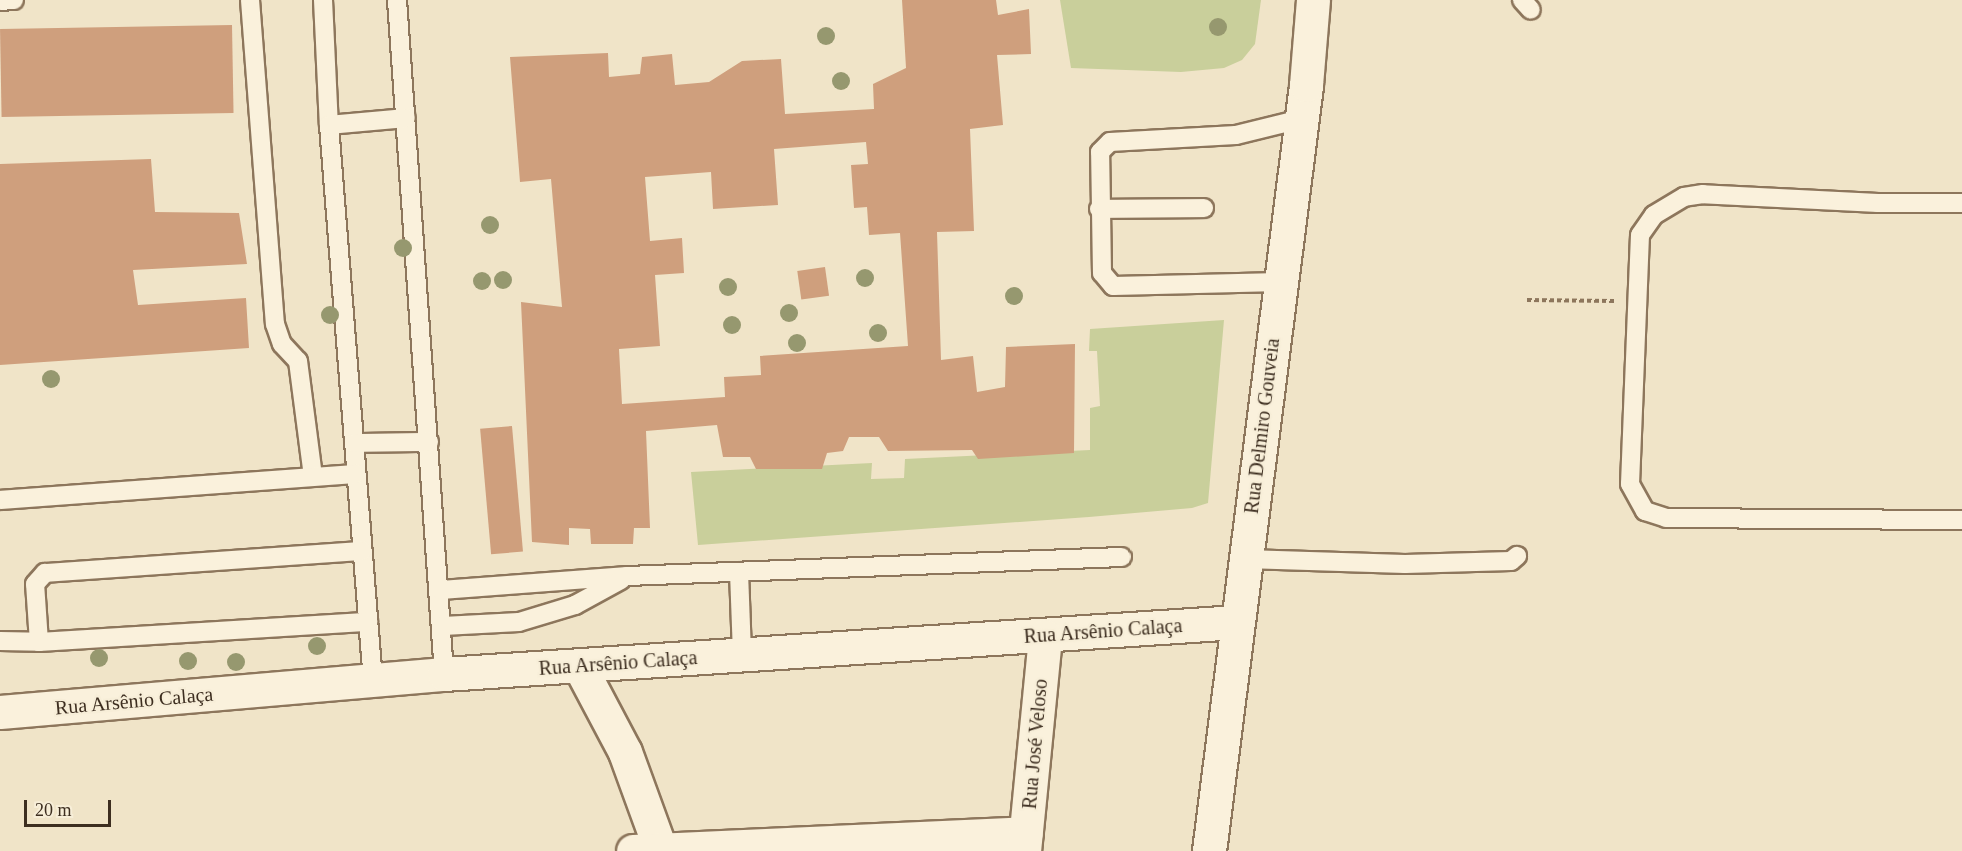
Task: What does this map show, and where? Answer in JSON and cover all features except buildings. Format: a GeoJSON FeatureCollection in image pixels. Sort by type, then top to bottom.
{"type":"FeatureCollection","features":[{"type":"Feature","properties":{"kind":"street","name":"Rua Delmiro Gouveia"},"geometry":{"type":"LineString","coordinates":[[1209,851],[1301,119],[1313,0]]}},
{"type":"Feature","properties":{"kind":"street","name":"Rua Arsênio Calaça"},"geometry":{"type":"LineString","coordinates":[[0,712],[579,665],[1237,622]]}},
{"type":"Feature","properties":{"kind":"street","name":"Rua José Veloso"},"geometry":{"type":"LineString","coordinates":[[1025,842],[1045,636]]}},
{"type":"Feature","properties":{"kind":"street"},"geometry":{"type":"LineString","coordinates":[[579,665],[626,752],[651,850],[1025,842]]}},
{"type":"Feature","properties":{"kind":"lane"},"geometry":{"type":"LineString","coordinates":[[0,1],[14,0]]}},
{"type":"Feature","properties":{"kind":"lane"},"geometry":{"type":"LineString","coordinates":[[250,0],[275,324],[282,344],[298,361],[313,476]]}},
{"type":"Feature","properties":{"kind":"lane"},"geometry":{"type":"LineString","coordinates":[[323,0],[329,125],[373,682]]}},
{"type":"Feature","properties":{"kind":"lane"},"geometry":{"type":"LineString","coordinates":[[397,0],[441,590],[444,675]]}},
{"type":"Feature","properties":{"kind":"lane"},"geometry":{"type":"LineString","coordinates":[[329,125],[406,118]]}},
{"type":"Feature","properties":{"kind":"lane"},"geometry":{"type":"LineString","coordinates":[[1280,282],[1113,286],[1102,273],[1099,208],[1100,152],[1110,142],[1236,135],[1301,119]]}},
{"type":"Feature","properties":{"kind":"lane"},"geometry":{"type":"LineString","coordinates":[[1962,202],[1878,203],[1703,194],[1684,197],[1654,215],[1640,235],[1630,484],[1645,511],[1666,518],[1962,520]]}},
{"type":"Feature","properties":{"kind":"lane"},"geometry":{"type":"LineString","coordinates":[[1099,208],[1204,208]]}},
{"type":"Feature","properties":{"kind":"lane"},"geometry":{"type":"LineString","coordinates":[[354,443],[429,442]]}},
{"type":"Feature","properties":{"kind":"lane"},"geometry":{"type":"LineString","coordinates":[[0,500],[356,474]]}},
{"type":"Feature","properties":{"kind":"lane"},"geometry":{"type":"LineString","coordinates":[[39,642],[35,584],[45,573],[362,551]]}},
{"type":"Feature","properties":{"kind":"lane"},"geometry":{"type":"LineString","coordinates":[[1245,559],[1405,564],[1511,561],[1517,556]]}},
{"type":"Feature","properties":{"kind":"lane"},"geometry":{"type":"LineString","coordinates":[[441,590],[627,576],[1122,557]]}},
{"type":"Feature","properties":{"kind":"lane"},"geometry":{"type":"LineString","coordinates":[[739,572],[742,655]]}},
{"type":"Feature","properties":{"kind":"lane"},"geometry":{"type":"LineString","coordinates":[[443,626],[519,622],[548,615],[576,605],[627,576]]}},
{"type":"Feature","properties":{"kind":"lane"},"geometry":{"type":"LineString","coordinates":[[0,641],[39,642],[368,622]]}},
{"type":"Feature","properties":{"kind":"path"},"geometry":{"type":"LineString","coordinates":[[1527,300],[1636,302]]}},
{"type":"Feature","properties":{"kind":"green space"},"geometry":{"type":"Polygon","coordinates":[[[1060,0],[1261,0],[1255,44],[1242,60],[1224,68],[1181,72],[1071,68],[1060,0]]]}},
{"type":"Feature","properties":{"kind":"green space"},"geometry":{"type":"Polygon","coordinates":[[[1224,320],[1208,503],[1192,508],[1089,517],[698,545],[691,472],[872,463],[871,479],[904,478],[905,459],[1090,450],[1090,408],[1100,406],[1097,351],[1089,351],[1090,329],[1224,320]]]}}]}
